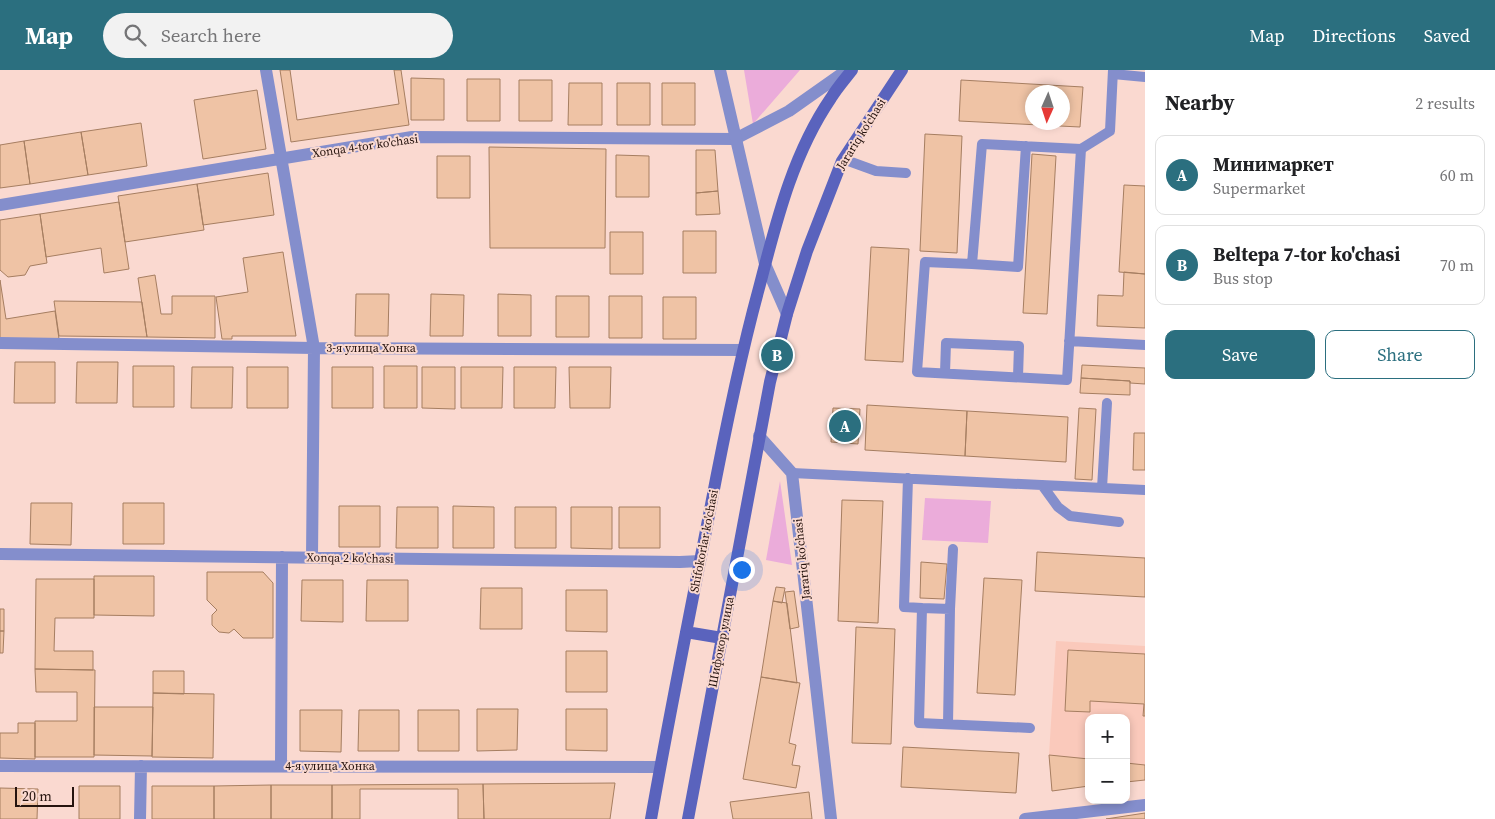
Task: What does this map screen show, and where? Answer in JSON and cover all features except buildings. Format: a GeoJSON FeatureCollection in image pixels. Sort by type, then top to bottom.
{"type":"FeatureCollection","features":[{"type":"Feature","properties":{"kind":"main road"},"geometry":{"type":"LineString","coordinates":[[765,264],[796,163],[830,98],[852,70]]}},
{"type":"Feature","properties":{"kind":"main road","name":"Jarariq ko'chasi"},"geometry":{"type":"LineString","coordinates":[[759,436],[787,314],[807,251],[843,159],[902,70]]}},
{"type":"Feature","properties":{"kind":"main road","name":"Shifokorlar ko'chasi"},"geometry":{"type":"LineString","coordinates":[[652,819],[660,767],[742,350],[765,264]]}},
{"type":"Feature","properties":{"kind":"main road","name":"Шифокор улица"},"geometry":{"type":"LineString","coordinates":[[688,819],[759,436]]}},
{"type":"Feature","properties":{"kind":"main road"},"geometry":{"type":"LineString","coordinates":[[686,632],[722,638]]}},
{"type":"Feature","properties":{"kind":"street"},"geometry":{"type":"LineString","coordinates":[[266,70],[314,348],[312,558]]}},
{"type":"Feature","properties":{"kind":"street"},"geometry":{"type":"LineString","coordinates":[[720,70],[765,264],[787,314]]}},
{"type":"Feature","properties":{"kind":"street"},"geometry":{"type":"LineString","coordinates":[[735,138],[789,110],[847,70]]}},
{"type":"Feature","properties":{"kind":"street","name":"Xonqa 4-tor ko'chasi"},"geometry":{"type":"LineString","coordinates":[[0,205],[412,137],[735,138]]}},
{"type":"Feature","properties":{"kind":"street","name":"3-я улица Хонка"},"geometry":{"type":"LineString","coordinates":[[0,343],[314,348],[742,350]]}},
{"type":"Feature","properties":{"kind":"street"},"geometry":{"type":"LineString","coordinates":[[759,436],[792,473]]}},
{"type":"Feature","properties":{"kind":"street","name":"Jarariq ko'chasi"},"geometry":{"type":"LineString","coordinates":[[792,473],[831,819]]}},
{"type":"Feature","properties":{"kind":"street","name":"Xonqa 2 ko'chasi"},"geometry":{"type":"LineString","coordinates":[[0,554],[700,561]]}},
{"type":"Feature","properties":{"kind":"street"},"geometry":{"type":"LineString","coordinates":[[282,557],[282,766]]}},
{"type":"Feature","properties":{"kind":"street","name":"4-я улица Хонка"},"geometry":{"type":"LineString","coordinates":[[0,766],[660,767]]}},
{"type":"Feature","properties":{"kind":"street"},"geometry":{"type":"LineString","coordinates":[[140,819],[141,766]]}},
{"type":"Feature","properties":{"kind":"street"},"geometry":{"type":"LineString","coordinates":[[1025,819],[1145,805]]}},
{"type":"Feature","properties":{"kind":"lane"},"geometry":{"type":"LineString","coordinates":[[972,264],[982,144],[1081,149],[1110,131],[1113,72],[1145,77]]}},
{"type":"Feature","properties":{"kind":"lane"},"geometry":{"type":"LineString","coordinates":[[1026,146],[1018,267],[925,262],[917,372],[1067,380],[1081,149]]}},
{"type":"Feature","properties":{"kind":"lane"},"geometry":{"type":"LineString","coordinates":[[843,159],[876,171],[906,173]]}},
{"type":"Feature","properties":{"kind":"lane"},"geometry":{"type":"LineString","coordinates":[[1069,341],[1145,345]]}},
{"type":"Feature","properties":{"kind":"lane"},"geometry":{"type":"LineString","coordinates":[[945,373],[946,343],[1019,346],[1018,378]]}},
{"type":"Feature","properties":{"kind":"lane"},"geometry":{"type":"LineString","coordinates":[[1102,488],[1107,403]]}},
{"type":"Feature","properties":{"kind":"lane"},"geometry":{"type":"LineString","coordinates":[[792,473],[1145,490]]}},
{"type":"Feature","properties":{"kind":"lane"},"geometry":{"type":"LineString","coordinates":[[908,478],[904,607],[950,609]]}},
{"type":"Feature","properties":{"kind":"lane"},"geometry":{"type":"LineString","coordinates":[[1042,485],[1058,507],[1070,516],[1119,522]]}},
{"type":"Feature","properties":{"kind":"lane"},"geometry":{"type":"LineString","coordinates":[[948,724],[953,549]]}},
{"type":"Feature","properties":{"kind":"lane"},"geometry":{"type":"LineString","coordinates":[[922,608],[919,723],[1030,728]]}},
{"type":"Feature","properties":{"kind":"shaded area"},"geometry":{"type":"Polygon","coordinates":[[[744,70],[800,70],[753,124],[744,70]]]}},
{"type":"Feature","properties":{"kind":"shaded area"},"geometry":{"type":"Polygon","coordinates":[[[780,481],[792,565],[766,560],[780,481]]]}},
{"type":"Feature","properties":{"kind":"shaded area"},"geometry":{"type":"Polygon","coordinates":[[[925,498],[991,501],[988,543],[922,540],[925,498]]]}},
{"type":"Feature","properties":{"kind":"shaded area"},"geometry":{"type":"Polygon","coordinates":[[[1056,641],[1145,646],[1145,780],[1130,782],[1130,714],[1085,714],[1085,787],[1052,791],[1049,755],[1056,641]]]}},
{"type":"Feature","properties":{"kind":"place","name":"Beltepa 7-tor ko'chasi"},"geometry":{"type":"Point","coordinates":[777,355]}},
{"type":"Feature","properties":{"kind":"place","name":"Минимаркет"},"geometry":{"type":"Point","coordinates":[845,426]}}]}
